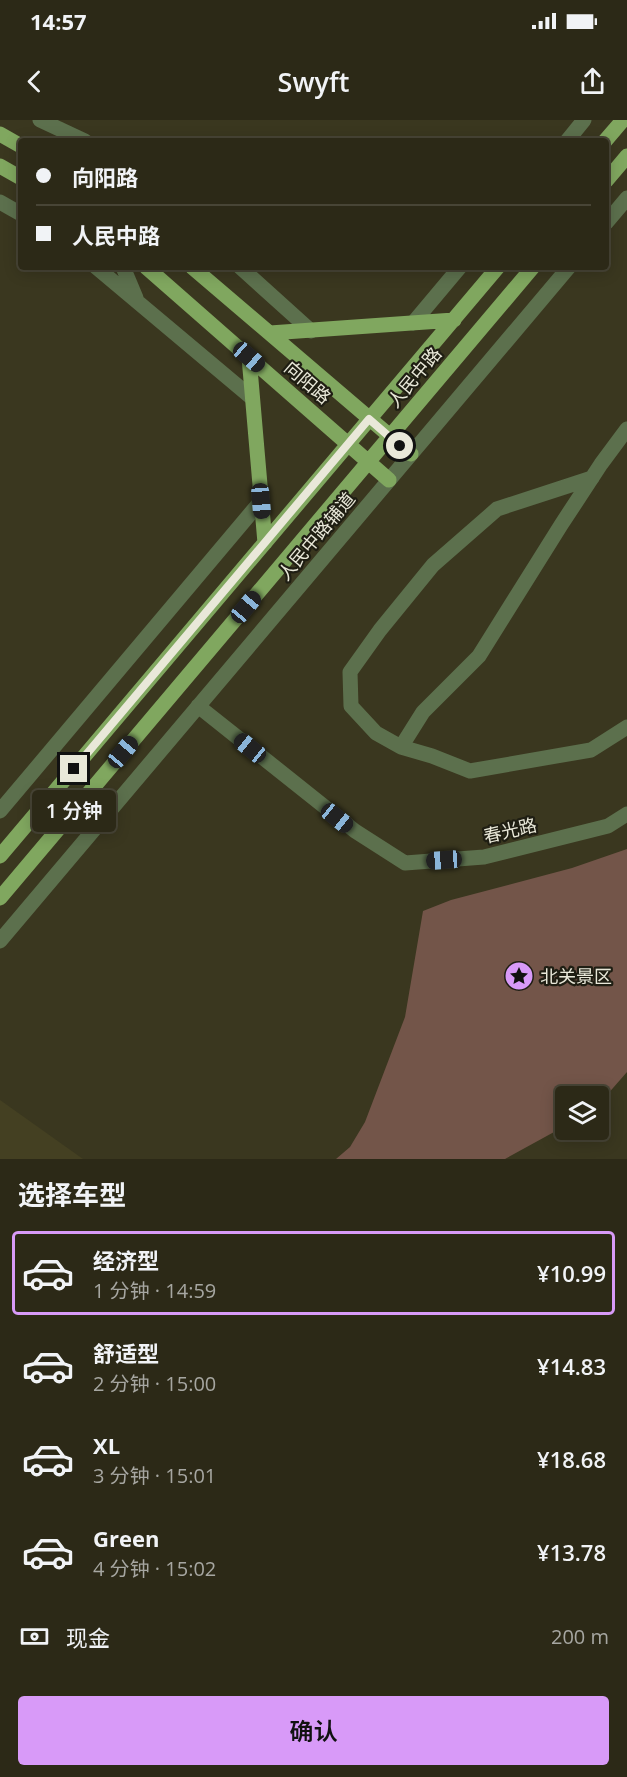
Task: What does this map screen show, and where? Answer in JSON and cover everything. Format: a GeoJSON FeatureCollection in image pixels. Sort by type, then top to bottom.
{"type":"FeatureCollection","features":[{"type":"Feature","properties":{"kind":"main road"},"geometry":{"type":"LineString","coordinates":[[608,138],[623,120]]}},
{"type":"Feature","properties":{"kind":"main road"},"geometry":{"type":"LineString","coordinates":[[0,134],[18,144]]}},
{"type":"Feature","properties":{"kind":"main road"},"geometry":{"type":"LineString","coordinates":[[609,177],[627,156]]}},
{"type":"Feature","properties":{"kind":"main road"},"geometry":{"type":"LineString","coordinates":[[0,166],[18,176]]}},
{"type":"Feature","properties":{"kind":"main road","name":"向阳路"},"geometry":{"type":"LineString","coordinates":[[149,270],[389,480]]}},
{"type":"Feature","properties":{"kind":"main road","name":"向阳路"},"geometry":{"type":"LineString","coordinates":[[196,270],[411,454]]}},
{"type":"Feature","properties":{"kind":"main road","name":"人民中路"},"geometry":{"type":"LineString","coordinates":[[0,856],[496,270]]}},
{"type":"Feature","properties":{"kind":"main road","name":"人民中路"},"geometry":{"type":"LineString","coordinates":[[0,898],[530,270]]}},
{"type":"Feature","properties":{"kind":"main road"},"geometry":{"type":"LineString","coordinates":[[270,333],[454,320]]}},
{"type":"Feature","properties":{"kind":"main road"},"geometry":{"type":"LineString","coordinates":[[249,357],[265,543]]}},
{"type":"Feature","properties":{"kind":"street"},"geometry":{"type":"LineString","coordinates":[[40,120],[79,138]]}},
{"type":"Feature","properties":{"kind":"street"},"geometry":{"type":"LineString","coordinates":[[569,138],[584,120]]}},
{"type":"Feature","properties":{"kind":"street"},"geometry":{"type":"LineString","coordinates":[[609,219],[627,198]]}},
{"type":"Feature","properties":{"kind":"street"},"geometry":{"type":"LineString","coordinates":[[0,202],[18,212]]}},
{"type":"Feature","properties":{"kind":"street"},"geometry":{"type":"LineString","coordinates":[[100,270],[252,398]]}},
{"type":"Feature","properties":{"kind":"street"},"geometry":{"type":"LineString","coordinates":[[124,270],[137,301]]}},
{"type":"Feature","properties":{"kind":"street"},"geometry":{"type":"LineString","coordinates":[[243,270],[311,331]]}},
{"type":"Feature","properties":{"kind":"street"},"geometry":{"type":"LineString","coordinates":[[413,323],[457,270]]}},
{"type":"Feature","properties":{"kind":"street","name":"人民中路辅道"},"geometry":{"type":"LineString","coordinates":[[0,940],[566,270]]}},
{"type":"Feature","properties":{"kind":"street"},"geometry":{"type":"LineString","coordinates":[[401,747],[423,712],[479,656],[592,478],[627,429]]}},
{"type":"Feature","properties":{"kind":"street"},"geometry":{"type":"LineString","coordinates":[[592,478],[497,509],[433,565],[380,630],[350,672],[351,706],[375,733],[401,747],[470,771],[591,750],[627,727]]}},
{"type":"Feature","properties":{"kind":"street"},"geometry":{"type":"LineString","coordinates":[[0,811],[261,501]]}},
{"type":"Feature","properties":{"kind":"street","name":"春光路"},"geometry":{"type":"LineString","coordinates":[[198,706],[354,831],[405,863],[484,857],[608,826],[627,814]]}},
{"type":"Feature","properties":{"kind":"shaded area","name":"北关景区"},"geometry":{"type":"Polygon","coordinates":[[[627,849],[627,1072],[609,1093],[609,1086],[555,1086],[555,1132],[505,1159],[336,1159],[350,1147],[365,1122],[405,1017],[423,911],[451,900],[572,868],[627,849]]]}},
{"type":"Feature","properties":{"kind":"shaded area"},"geometry":{"type":"Polygon","coordinates":[[[0,1100],[83,1159],[0,1159],[0,1100]]]}},
{"type":"Feature","properties":{"kind":"place","name":"北关景区"},"geometry":{"type":"Point","coordinates":[519,976]}},
{"type":"Feature","properties":{"kind":"route"},"geometry":{"type":"LineString","coordinates":[[74,769],[369,419],[400,446]]}}]}
